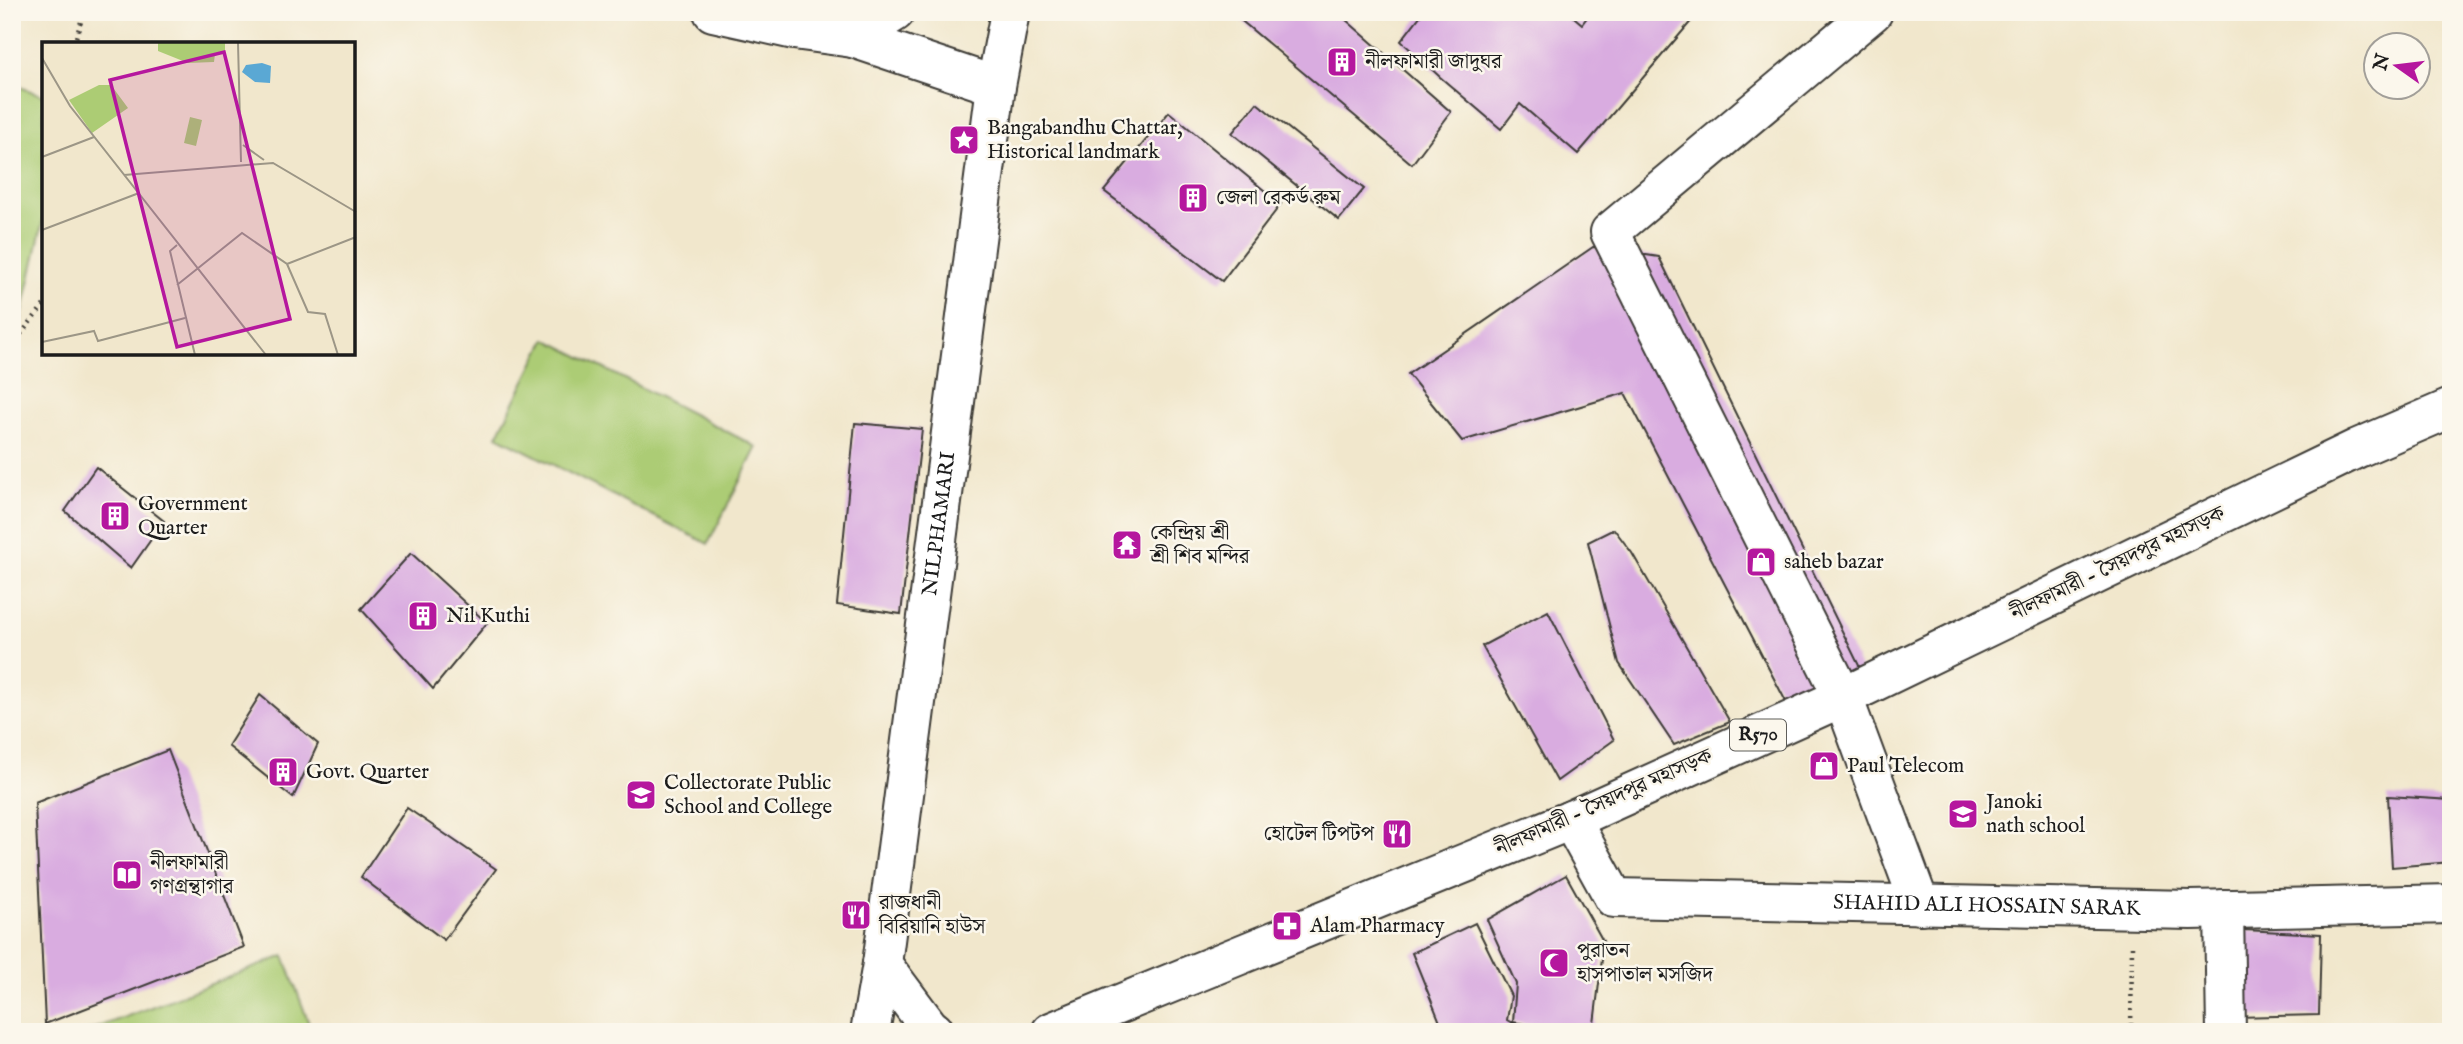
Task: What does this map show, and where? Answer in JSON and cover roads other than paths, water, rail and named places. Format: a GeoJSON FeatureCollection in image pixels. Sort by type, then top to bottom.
{"type":"FeatureCollection","features":[{"type":"Feature","properties":{"kind":"street"},"geometry":{"type":"LineString","coordinates":[[713,12],[794,30],[853,38],[996,86]]}},
{"type":"Feature","properties":{"kind":"street"},"geometry":{"type":"LineString","coordinates":[[853,38],[895,12]]}},
{"type":"Feature","properties":{"kind":"street","name":"NILPHAMARI"},"geometry":{"type":"LineString","coordinates":[[870,1032],[882,964],[996,86],[1010,12]]}},
{"type":"Feature","properties":{"kind":"street"},"geometry":{"type":"LineString","coordinates":[[1873,12],[1611,232],[1843,697],[1920,905]]}},
{"type":"Feature","properties":{"kind":"street","name":"নীলফামারী - সৈয়দপুর মহাসড়ক"},"geometry":{"type":"LineString","coordinates":[[1051,1032],[1571,820],[1843,697],[2358,448],[2451,408]]}},
{"type":"Feature","properties":{"kind":"street","name":"SHAHID ALI HOSSAIN SARAK"},"geometry":{"type":"LineString","coordinates":[[1571,820],[1614,898],[2132,909],[2451,904]]}},
{"type":"Feature","properties":{"kind":"street"},"geometry":{"type":"LineString","coordinates":[[2224,909],[2226,1032]]}},
{"type":"Feature","properties":{"kind":"street"},"geometry":{"type":"LineString","coordinates":[[882,964],[935,1032]]}},
{"type":"Feature","properties":{"kind":"place","name":"নীলফামারী জাদুঘর"},"geometry":{"type":"Point","coordinates":[1342,62]}},
{"type":"Feature","properties":{"kind":"place","name":"Bangabandhu Chattar, Historical landmark"},"geometry":{"type":"Point","coordinates":[964,140]}},
{"type":"Feature","properties":{"kind":"place","name":"জেলা রেকর্ড রুম"},"geometry":{"type":"Point","coordinates":[1193,198]}},
{"type":"Feature","properties":{"kind":"place","name":"Government Quarter"},"geometry":{"type":"Point","coordinates":[115,516]}},
{"type":"Feature","properties":{"kind":"place","name":"কেন্দ্রিয় শ্রী শ্রী শিব মন্দির"},"geometry":{"type":"Point","coordinates":[1127,545]}},
{"type":"Feature","properties":{"kind":"place","name":"saheb bazar"},"geometry":{"type":"Point","coordinates":[1761,562]}},
{"type":"Feature","properties":{"kind":"place","name":"Nil Kuthi"},"geometry":{"type":"Point","coordinates":[423,616]}},
{"type":"Feature","properties":{"kind":"place","name":"Paul Telecom"},"geometry":{"type":"Point","coordinates":[1824,766]}},
{"type":"Feature","properties":{"kind":"place","name":"Govt. Quarter"},"geometry":{"type":"Point","coordinates":[283,772]}},
{"type":"Feature","properties":{"kind":"place","name":"Collectorate Public School and College"},"geometry":{"type":"Point","coordinates":[641,795]}},
{"type":"Feature","properties":{"kind":"place","name":"Janoki nath school"},"geometry":{"type":"Point","coordinates":[1963,814]}},
{"type":"Feature","properties":{"kind":"place","name":"হোটেল টিপটপ"},"geometry":{"type":"Point","coordinates":[1397,834]}},
{"type":"Feature","properties":{"kind":"place","name":"নীলফামারী গণগ্রন্থাগার"},"geometry":{"type":"Point","coordinates":[127,875]}},
{"type":"Feature","properties":{"kind":"place","name":"রাজধানী বিরিয়ানি হাউস"},"geometry":{"type":"Point","coordinates":[856,915]}},
{"type":"Feature","properties":{"kind":"place","name":"Alam Pharmacy"},"geometry":{"type":"Point","coordinates":[1287,926]}},
{"type":"Feature","properties":{"kind":"place","name":"পুরাতন হাসপাতাল মসজিদ"},"geometry":{"type":"Point","coordinates":[1554,963]}}]}
